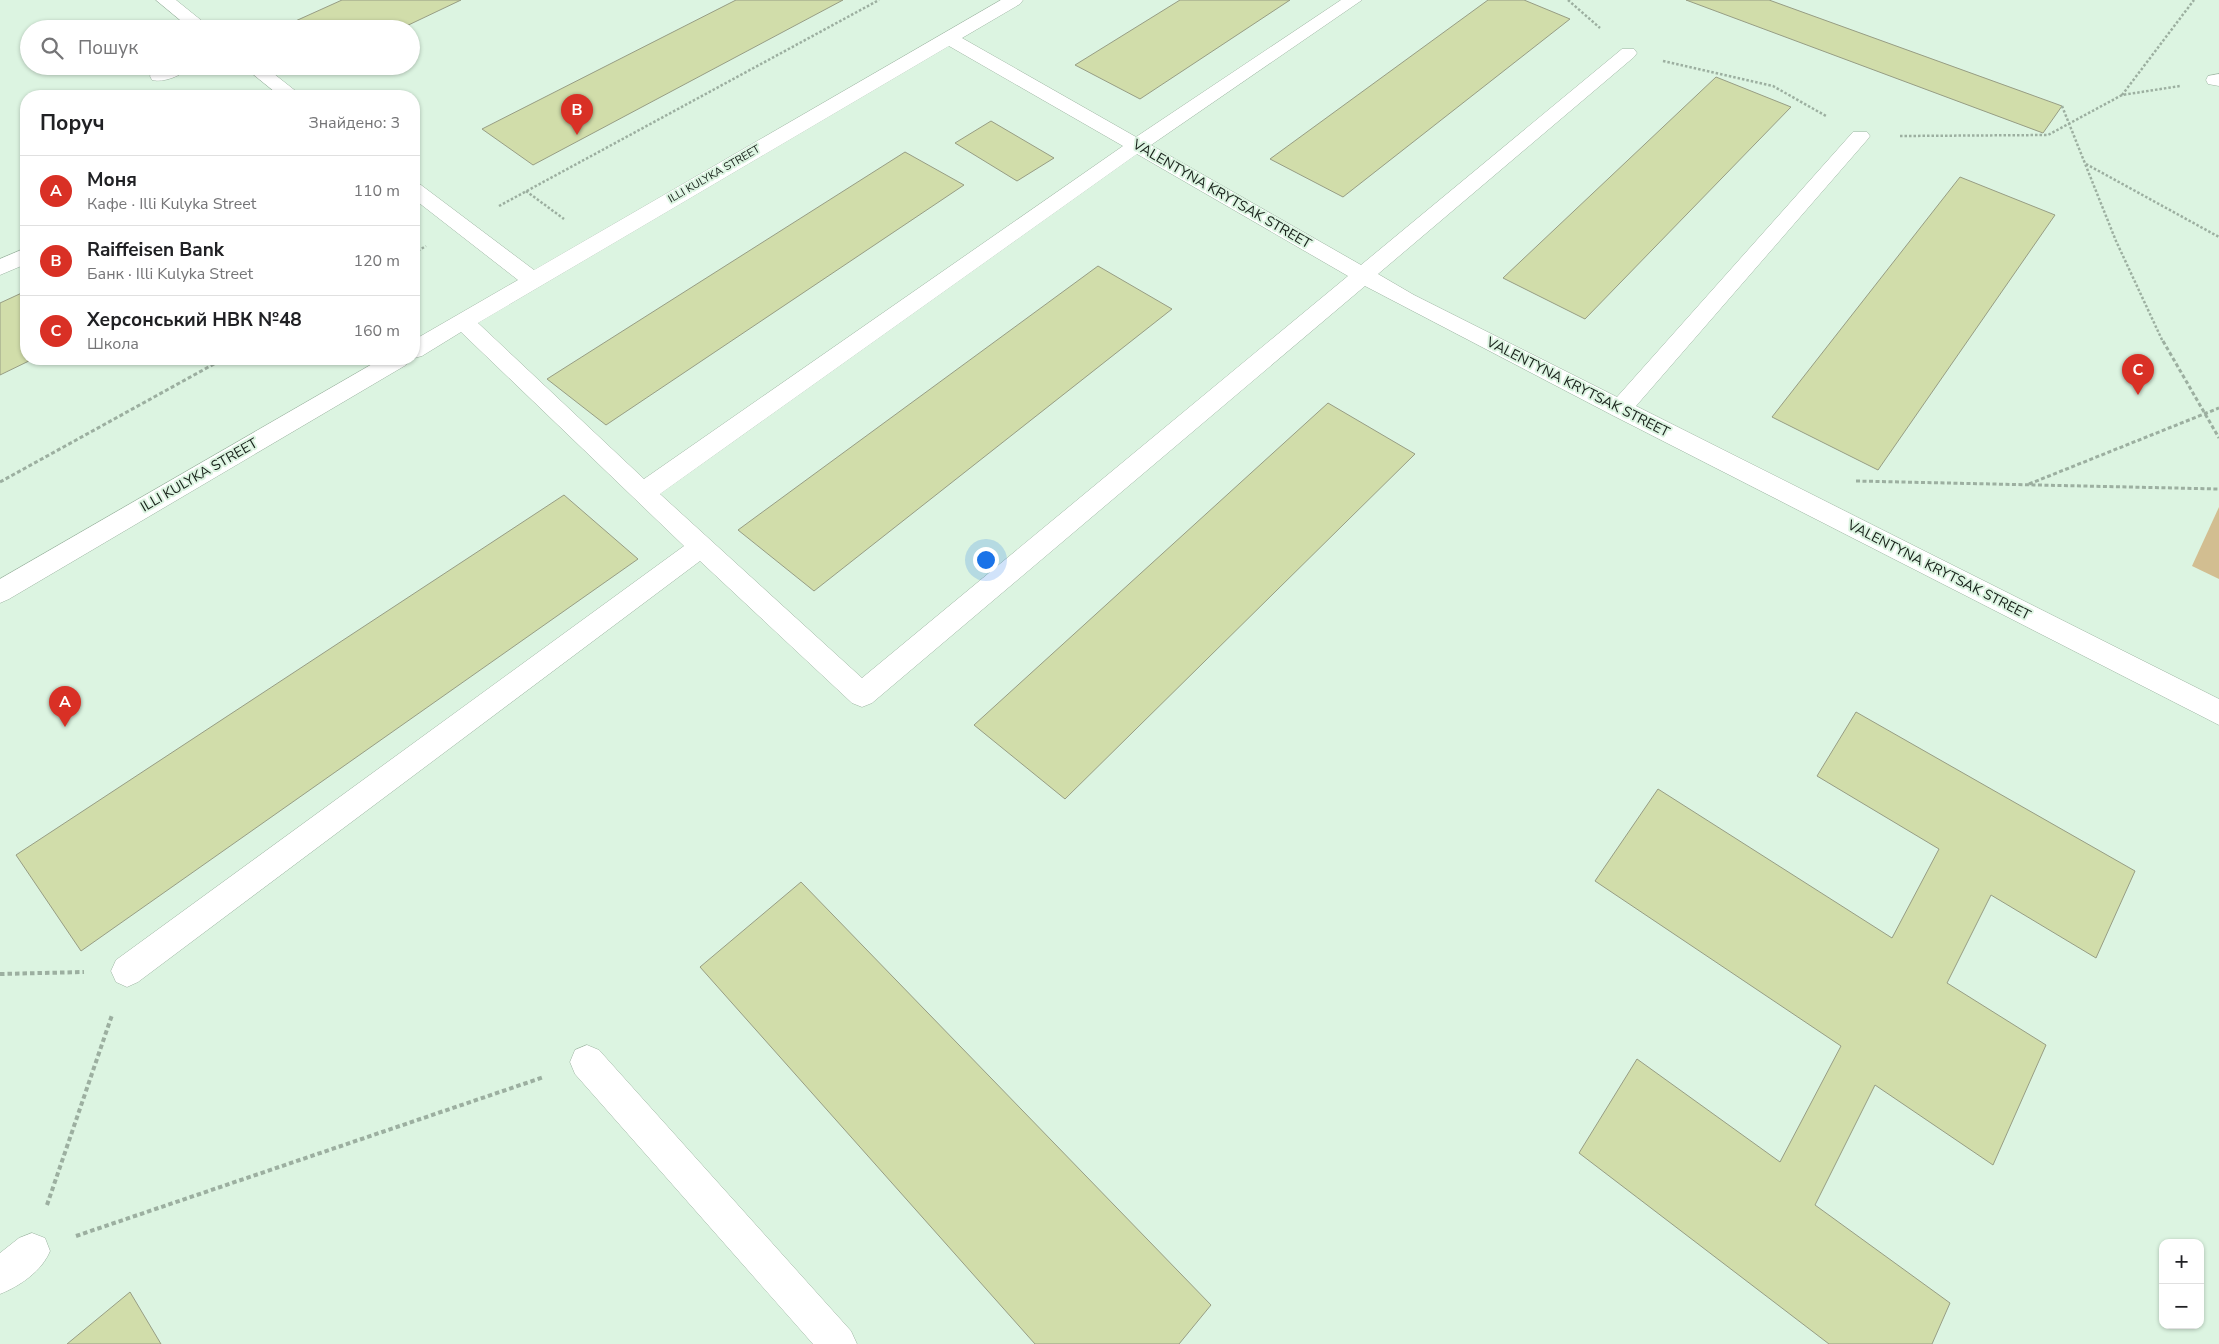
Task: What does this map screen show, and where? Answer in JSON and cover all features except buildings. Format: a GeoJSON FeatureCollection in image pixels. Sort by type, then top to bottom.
{"type":"FeatureCollection","features":[{"type":"Feature","properties":{"kind":"street"},"geometry":{"type":"LineString","coordinates":[[166,0],[192,20]]}},
{"type":"Feature","properties":{"kind":"street","name":"ILLI KULYKA STREET"},"geometry":{"type":"LineString","coordinates":[[420,346],[1014,0]]}},
{"type":"Feature","properties":{"kind":"street"},"geometry":{"type":"LineString","coordinates":[[643,494],[1136,146],[1353,0]]}},
{"type":"Feature","properties":{"kind":"street","name":"VALENTYNA KRYTSAK STREET"},"geometry":{"type":"LineString","coordinates":[[949,38],[1406,300],[2219,713]]}},
{"type":"Feature","properties":{"kind":"street"},"geometry":{"type":"LineString","coordinates":[[463,321],[643,494],[862,695],[1628,53]]}},
{"type":"Feature","properties":{"kind":"street"},"geometry":{"type":"LineString","coordinates":[[264,75],[284,90]]}},
{"type":"Feature","properties":{"kind":"street"},"geometry":{"type":"LineString","coordinates":[[1620,409],[1860,136]]}},
{"type":"Feature","properties":{"kind":"street"},"geometry":{"type":"LineString","coordinates":[[420,194],[533,280]]}},
{"type":"Feature","properties":{"kind":"street"},"geometry":{"type":"LineString","coordinates":[[0,268],[20,258]]}},
{"type":"Feature","properties":{"kind":"street","name":"ILLI KULYKA STREET"},"geometry":{"type":"LineString","coordinates":[[0,592],[388,365]]}},
{"type":"Feature","properties":{"kind":"street"},"geometry":{"type":"LineString","coordinates":[[127,971],[701,547]]}},
{"type":"Feature","properties":{"kind":"street"},"geometry":{"type":"LineString","coordinates":[[587,1062],[838,1344]]}},
{"type":"Feature","properties":{"kind":"street"},"geometry":{"type":"LineString","coordinates":[[0,1276],[32,1251]]}},
{"type":"Feature","properties":{"kind":"path"},"geometry":{"type":"LineString","coordinates":[[568,222],[526,191],[879,0]]}},
{"type":"Feature","properties":{"kind":"path"},"geometry":{"type":"LineString","coordinates":[[1568,0],[1628,53],[1773,86],[1860,136],[2048,135],[2122,95],[2217,80]]}},
{"type":"Feature","properties":{"kind":"path"},"geometry":{"type":"LineString","coordinates":[[2122,95],[2194,0]]}},
{"type":"Feature","properties":{"kind":"path"},"geometry":{"type":"LineString","coordinates":[[2062,106],[2116,241],[2166,348],[2219,438]]}},
{"type":"Feature","properties":{"kind":"path"},"geometry":{"type":"LineString","coordinates":[[2085,164],[2219,237]]}},
{"type":"Feature","properties":{"kind":"path"},"geometry":{"type":"LineString","coordinates":[[0,482],[212,365]]}},
{"type":"Feature","properties":{"kind":"path"},"geometry":{"type":"LineString","coordinates":[[2027,485],[2219,408]]}},
{"type":"Feature","properties":{"kind":"path"},"geometry":{"type":"LineString","coordinates":[[1848,481],[2219,490]]}},
{"type":"Feature","properties":{"kind":"path"},"geometry":{"type":"LineString","coordinates":[[0,974],[127,971],[32,1251]]}},
{"type":"Feature","properties":{"kind":"path"},"geometry":{"type":"LineString","coordinates":[[32,1251],[587,1062]]}},
{"type":"Feature","properties":{"kind":"shaded area"},"geometry":{"type":"Polygon","coordinates":[[[2219,507],[2219,579],[2192,566],[2219,507]]]}},
{"type":"Feature","properties":{"kind":"place","name":"Raiffeisen Bank"},"geometry":{"type":"Point","coordinates":[577,135]}},
{"type":"Feature","properties":{"kind":"place","name":"Херсонський НВК №48"},"geometry":{"type":"Point","coordinates":[2138,395]}},
{"type":"Feature","properties":{"kind":"place","name":"Моня"},"geometry":{"type":"Point","coordinates":[65,727]}}]}
